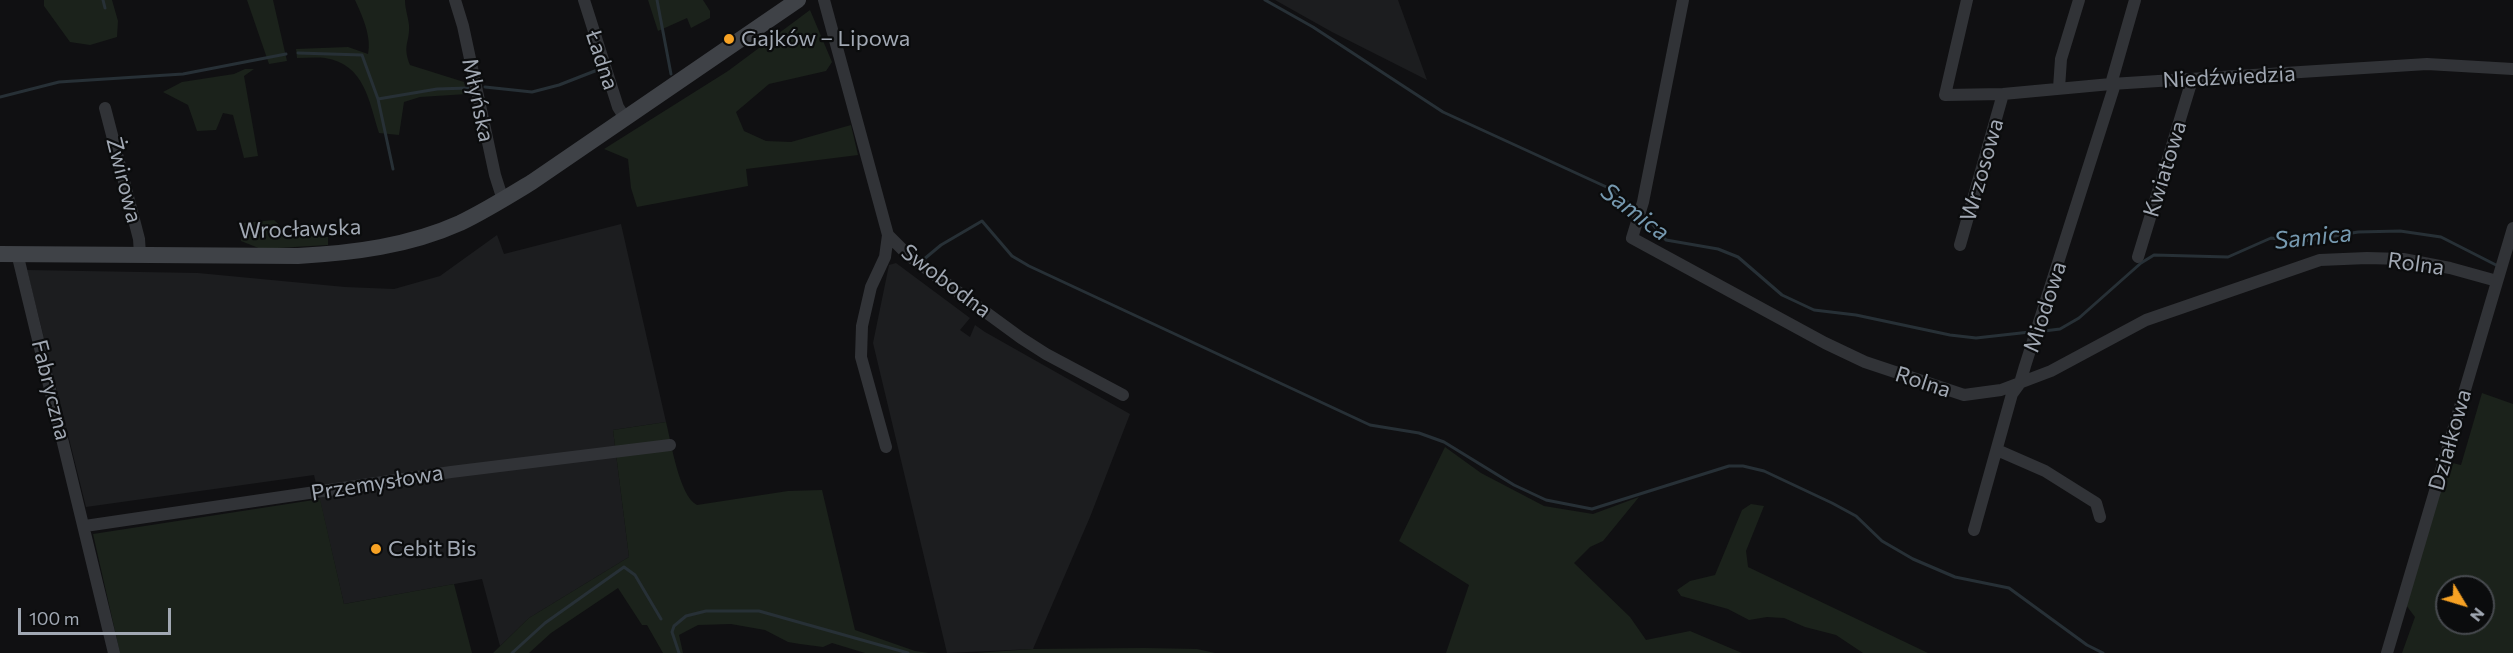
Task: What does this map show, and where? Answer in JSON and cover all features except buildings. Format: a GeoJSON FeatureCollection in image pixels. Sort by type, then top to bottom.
{"type":"FeatureCollection","features":[{"type":"Feature","properties":{"kind":"main road","name":"Wrocławska"},"geometry":{"type":"LineString","coordinates":[[0,254],[293,256],[342,254],[374,249],[427,235],[458,223],[503,200],[798,0]]}},
{"type":"Feature","properties":{"kind":"street","name":"Młyńska"},"geometry":{"type":"LineString","coordinates":[[455,0],[463,26],[495,175],[503,200]]}},
{"type":"Feature","properties":{"kind":"street","name":"Ładna"},"geometry":{"type":"LineString","coordinates":[[584,0],[618,107],[625,118]]}},
{"type":"Feature","properties":{"kind":"street","name":"Swobodna"},"geometry":{"type":"LineString","coordinates":[[824,0],[888,236],[909,256],[1022,338],[1046,354],[1123,395]]}},
{"type":"Feature","properties":{"kind":"street","name":"Rolna"},"geometry":{"type":"LineString","coordinates":[[1683,0],[1640,212],[1632,238],[1761,310],[1865,362],[1964,395],[2001,390],[2020,383],[2051,371],[2146,320],[2320,260],[2403,259],[2450,268],[2497,281]]}},
{"type":"Feature","properties":{"kind":"street","name":"Niedźwiedzia"},"geometry":{"type":"LineString","coordinates":[[1967,0],[1945,95],[2003,94],[2113,84],[2427,64],[2513,69]]}},
{"type":"Feature","properties":{"kind":"street"},"geometry":{"type":"LineString","coordinates":[[2059,88],[2061,59],[2079,0]]}},
{"type":"Feature","properties":{"kind":"street","name":"Miodowa"},"geometry":{"type":"LineString","coordinates":[[1974,530],[2012,394],[2020,383],[2113,84],[2135,0]]}},
{"type":"Feature","properties":{"kind":"street","name":"Kwiatowa"},"geometry":{"type":"LineString","coordinates":[[2139,257],[2192,80]]}},
{"type":"Feature","properties":{"kind":"street","name":"Wrzosowa"},"geometry":{"type":"LineString","coordinates":[[1960,245],[2003,94]]}},
{"type":"Feature","properties":{"kind":"street","name":"Żwirowa"},"geometry":{"type":"LineString","coordinates":[[105,108],[139,239],[140,254]]}},
{"type":"Feature","properties":{"kind":"street","name":"Działkowa"},"geometry":{"type":"LineString","coordinates":[[2387,653],[2513,228]]}},
{"type":"Feature","properties":{"kind":"street"},"geometry":{"type":"LineString","coordinates":[[886,447],[861,357],[862,326],[871,287],[885,257],[888,236]]}},
{"type":"Feature","properties":{"kind":"street","name":"Fabryczna"},"geometry":{"type":"LineString","coordinates":[[17,253],[114,653]]}},
{"type":"Feature","properties":{"kind":"street","name":"Przemysłowa"},"geometry":{"type":"LineString","coordinates":[[85,526],[451,472],[670,445]]}},
{"type":"Feature","properties":{"kind":"street"},"geometry":{"type":"LineString","coordinates":[[1996,450],[2045,471],[2086,497],[2096,504],[2100,517]]}},
{"type":"Feature","properties":{"kind":"shaded area"},"geometry":{"type":"Polygon","coordinates":[[[44,0],[112,0],[118,21],[117,37],[90,45],[70,42],[44,6],[44,0]]]}},
{"type":"Feature","properties":{"kind":"shaded area"},"geometry":{"type":"Polygon","coordinates":[[[247,0],[273,0],[287,61],[269,64],[247,0]]]}},
{"type":"Feature","properties":{"kind":"shaded area"},"geometry":{"type":"Polygon","coordinates":[[[355,0],[405,0],[409,25],[406,48],[410,65],[464,82],[467,94],[420,97],[404,102],[399,135],[379,133],[363,86],[349,68],[325,58],[297,58],[296,49],[348,47],[368,54],[367,33],[355,0]]]}},
{"type":"Feature","properties":{"kind":"shaded area"},"geometry":{"type":"Polygon","coordinates":[[[648,0],[703,0],[710,11],[710,18],[691,28],[687,18],[658,31],[648,0]]]}},
{"type":"Feature","properties":{"kind":"shaded area"},"geometry":{"type":"Polygon","coordinates":[[[1275,0],[1398,0],[1427,80],[1332,32],[1275,0]]]}},
{"type":"Feature","properties":{"kind":"shaded area"},"geometry":{"type":"Polygon","coordinates":[[[810,10],[832,62],[826,71],[769,84],[736,112],[744,131],[766,141],[791,142],[851,125],[858,155],[746,169],[748,186],[637,207],[631,188],[628,159],[604,149],[728,71],[810,10]]]}},
{"type":"Feature","properties":{"kind":"shaded area"},"geometry":{"type":"Polygon","coordinates":[[[245,69],[254,69],[244,76],[258,156],[244,158],[233,115],[223,113],[216,130],[197,131],[188,105],[163,92],[182,82],[234,74],[245,69]]]}},
{"type":"Feature","properties":{"kind":"shaded area"},"geometry":{"type":"Polygon","coordinates":[[[274,220],[290,235],[328,237],[328,245],[261,249],[241,241],[244,223],[274,220]]]}},
{"type":"Feature","properties":{"kind":"shaded area"},"geometry":{"type":"Polygon","coordinates":[[[621,224],[666,422],[613,430],[629,557],[529,618],[500,646],[482,579],[344,604],[314,475],[86,507],[27,270],[198,273],[345,287],[394,289],[440,276],[497,235],[504,254],[621,224]]]}},
{"type":"Feature","properties":{"kind":"shaded area"},"geometry":{"type":"Polygon","coordinates":[[[896,263],[970,318],[960,330],[970,337],[975,325],[1130,414],[1090,517],[1033,649],[947,653],[873,343],[889,265],[896,263]]]}},
{"type":"Feature","properties":{"kind":"shaded area"},"geometry":{"type":"Polygon","coordinates":[[[2482,393],[2513,404],[2513,653],[2402,653],[2415,617],[2406,605],[2448,462],[2461,465],[2482,393]]]}},
{"type":"Feature","properties":{"kind":"shaded area"},"geometry":{"type":"Polygon","coordinates":[[[666,422],[685,491],[697,505],[788,491],[822,490],[855,630],[915,651],[929,653],[865,653],[832,643],[823,647],[800,644],[788,642],[765,630],[731,624],[698,625],[679,635],[683,653],[663,653],[647,625],[642,625],[618,588],[551,633],[529,653],[493,653],[529,618],[629,557],[613,430],[666,422]]]}},
{"type":"Feature","properties":{"kind":"shaded area"},"geometry":{"type":"Polygon","coordinates":[[[1445,447],[1481,473],[1544,506],[1593,514],[1639,497],[1603,541],[1590,547],[1574,563],[1630,617],[1646,640],[1690,631],[1742,653],[1446,653],[1469,585],[1399,541],[1445,447]]]}},
{"type":"Feature","properties":{"kind":"shaded area"},"geometry":{"type":"Polygon","coordinates":[[[320,499],[344,604],[454,584],[472,653],[120,653],[93,534],[320,499]]]}},
{"type":"Feature","properties":{"kind":"shaded area"},"geometry":{"type":"Polygon","coordinates":[[[1751,504],[1764,506],[1746,551],[1748,567],[1928,653],[1863,653],[1836,635],[1805,627],[1784,618],[1767,617],[1749,620],[1728,609],[1681,596],[1677,590],[1690,581],[1715,575],[1742,510],[1751,504]]]}},
{"type":"Feature","properties":{"kind":"shaded area"},"geometry":{"type":"Polygon","coordinates":[[[1033,649],[1197,649],[1215,653],[976,653],[1033,649]]]}},
{"type":"Feature","properties":{"kind":"waterway"},"geometry":{"type":"LineString","coordinates":[[103,0],[105,8]]}},
{"type":"Feature","properties":{"kind":"waterway"},"geometry":{"type":"LineString","coordinates":[[657,0],[671,74]]}},
{"type":"Feature","properties":{"kind":"waterway","name":"Samica"},"geometry":{"type":"LineString","coordinates":[[1265,0],[1313,27],[1443,112],[1613,190],[1636,209]]}},
{"type":"Feature","properties":{"kind":"waterway"},"geometry":{"type":"LineString","coordinates":[[298,53],[362,55],[378,99],[393,169]]}},
{"type":"Feature","properties":{"kind":"waterway"},"geometry":{"type":"LineString","coordinates":[[0,97],[59,82],[183,74],[286,54]]}},
{"type":"Feature","properties":{"kind":"waterway"},"geometry":{"type":"LineString","coordinates":[[485,87],[532,92],[559,85],[600,69]]}},
{"type":"Feature","properties":{"kind":"waterway"},"geometry":{"type":"LineString","coordinates":[[378,99],[437,89],[468,88]]}},
{"type":"Feature","properties":{"kind":"waterway","name":"Samica"},"geometry":{"type":"LineString","coordinates":[[1642,212],[1666,240],[1718,249],[1738,257],[1782,295],[1814,310],[1856,315],[1950,335],[1976,338],[2030,332]]}},
{"type":"Feature","properties":{"kind":"waterway"},"geometry":{"type":"LineString","coordinates":[[923,260],[941,245],[982,221],[1012,256],[1029,266],[1370,425],[1419,433],[1444,442],[1514,485],[1546,500],[1592,509],[1729,466],[1743,466],[1764,471],[1856,516],[1882,541],[1913,559],[1955,577],[2009,588],[2087,645],[2103,653]]}},
{"type":"Feature","properties":{"kind":"waterway","name":"Samica"},"geometry":{"type":"LineString","coordinates":[[2044,331],[2060,329],[2079,318],[2141,263],[2154,255],[2228,257],[2271,238],[2299,242],[2358,232],[2400,231],[2441,237],[2496,265]]}},
{"type":"Feature","properties":{"kind":"waterway"},"geometry":{"type":"LineString","coordinates":[[512,653],[545,623],[624,567],[635,575],[661,619]]}},
{"type":"Feature","properties":{"kind":"waterway"},"geometry":{"type":"LineString","coordinates":[[679,653],[672,632],[674,626],[686,616],[706,611],[759,611],[908,653]]}},
{"type":"Feature","properties":{"kind":"place","name":"Gajków – Lipowa"},"geometry":{"type":"Point","coordinates":[729,39]}},
{"type":"Feature","properties":{"kind":"place","name":"Cebit Bis"},"geometry":{"type":"Point","coordinates":[376,549]}}]}
